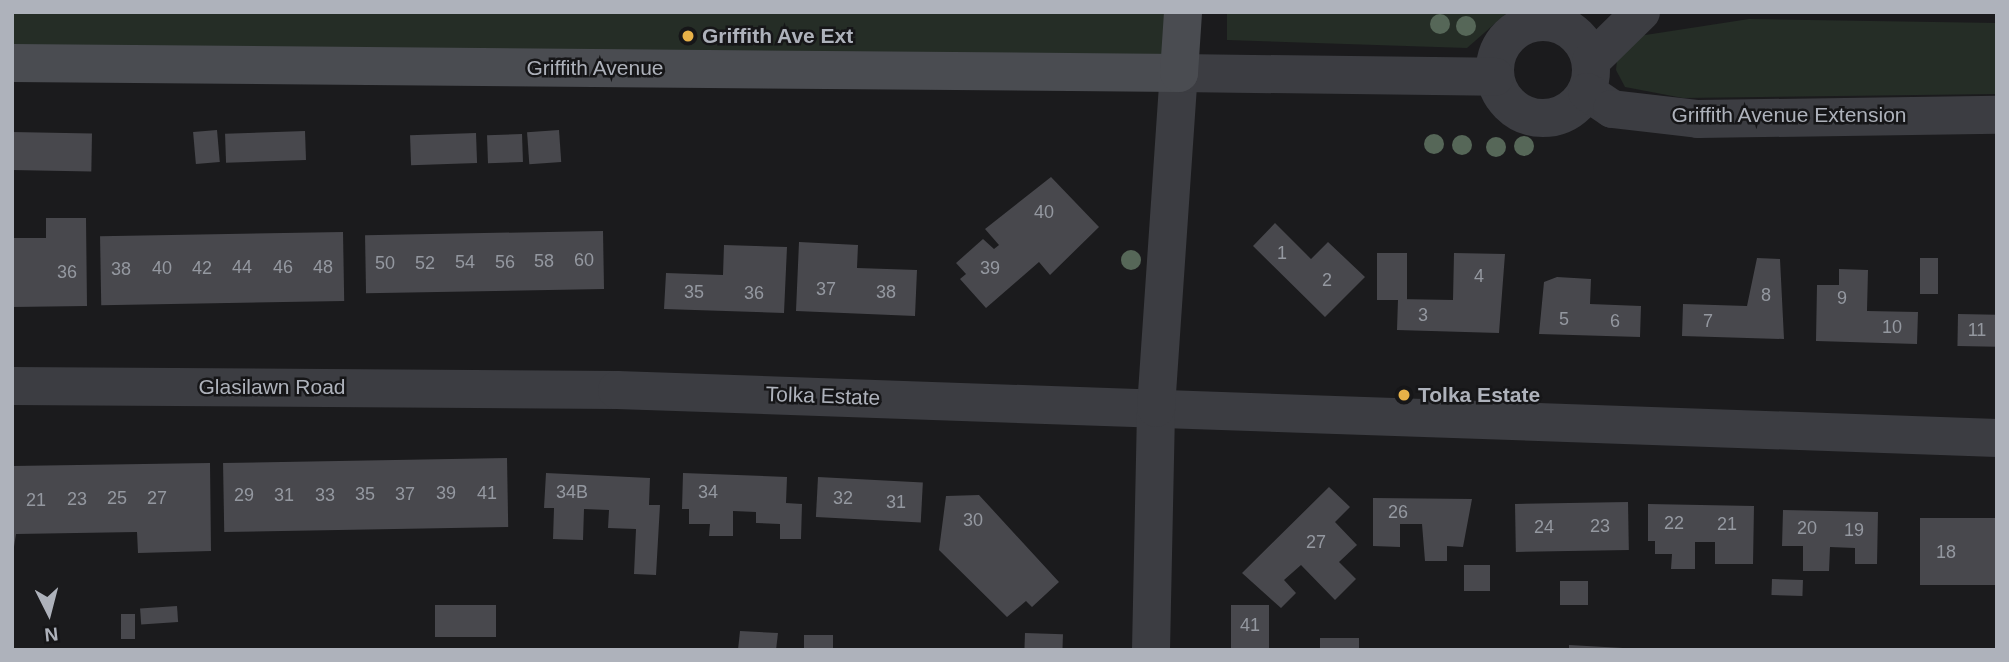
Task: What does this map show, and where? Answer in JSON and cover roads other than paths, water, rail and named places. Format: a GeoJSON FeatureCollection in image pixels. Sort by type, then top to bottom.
{"type":"FeatureCollection","features":[{"type":"Feature","properties":{"kind":"main road"},"geometry":{"type":"LineString","coordinates":[[1179,73],[1183,12]]}},
{"type":"Feature","properties":{"kind":"main road","name":"Griffith Avenue"},"geometry":{"type":"LineString","coordinates":[[12,64],[1179,73]]}},
{"type":"Feature","properties":{"kind":"street"},"geometry":{"type":"LineString","coordinates":[[1595,12],[1510,34],[1495,62],[1495,77],[1508,105],[1535,118],[1566,114],[1589,77],[1641,12]]}},
{"type":"Feature","properties":{"kind":"street","name":"Griffith Avenue Extension"},"geometry":{"type":"LineString","coordinates":[[1552,22],[1577,35],[1589,77],[1612,109],[1698,119],[1997,115]]}},
{"type":"Feature","properties":{"kind":"street"},"geometry":{"type":"LineString","coordinates":[[1151,650],[1156,408],[1179,73],[1495,77]]}},
{"type":"Feature","properties":{"kind":"street","name":"Glasilawn Road"},"geometry":{"type":"LineString","coordinates":[[12,386],[532,389]]}},
{"type":"Feature","properties":{"kind":"street","name":"Tolka Estate"},"geometry":{"type":"LineString","coordinates":[[532,389],[1997,438]]}},
{"type":"Feature","properties":{"kind":"place","name":"Griffith Ave Ext"},"geometry":{"type":"Point","coordinates":[688,36]}},
{"type":"Feature","properties":{"kind":"place","name":"Tolka Estate"},"geometry":{"type":"Point","coordinates":[1404,395]}}]}
